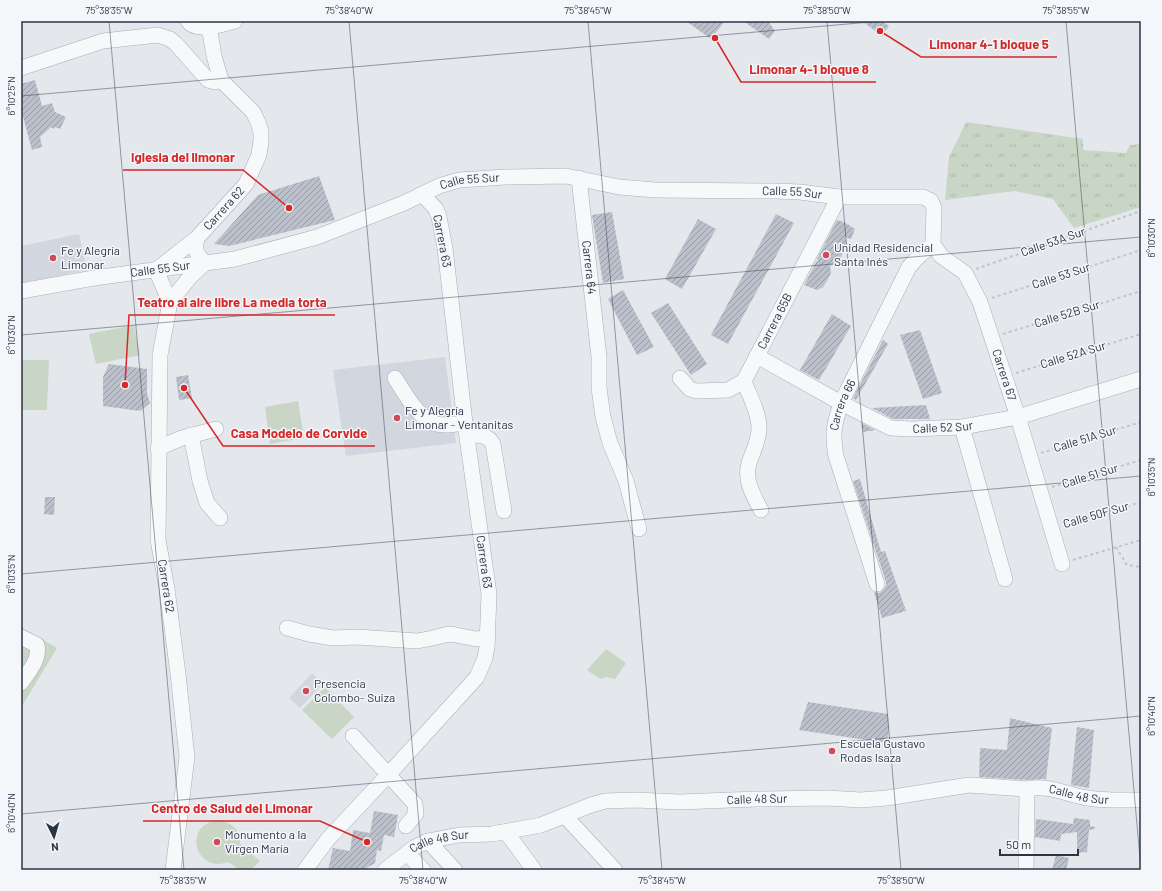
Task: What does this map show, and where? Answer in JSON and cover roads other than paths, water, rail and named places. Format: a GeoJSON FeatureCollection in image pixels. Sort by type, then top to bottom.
{"type":"FeatureCollection","features":[{"type":"Feature","properties":{"kind":"street"},"geometry":{"type":"LineString","coordinates":[[188,21],[190,24],[198,27],[235,21]]}},
{"type":"Feature","properties":{"kind":"street","name":"Carrera 62"},"geometry":{"type":"LineString","coordinates":[[156,270],[197,238],[246,184],[259,155],[260,132],[258,122],[253,112],[221,80],[214,56],[209,26]]}},
{"type":"Feature","properties":{"kind":"street"},"geometry":{"type":"LineString","coordinates":[[21,68],[103,41],[158,35],[170,39],[176,44],[208,80],[215,82],[221,80]]}},
{"type":"Feature","properties":{"kind":"street","name":"Calle 55 Sur"},"geometry":{"type":"LineString","coordinates":[[21,291],[94,278],[235,259],[316,237],[439,186],[459,180],[536,175],[566,176],[619,187],[641,189],[777,191],[800,192],[839,197],[923,197],[931,201],[934,208],[934,244]]}},
{"type":"Feature","properties":{"kind":"street","name":"Carrera 64"},"geometry":{"type":"LineString","coordinates":[[579,178],[599,357],[599,388],[603,417],[610,443],[626,482],[638,528]]}},
{"type":"Feature","properties":{"kind":"street","name":"Carrera 63"},"geometry":{"type":"LineString","coordinates":[[305,870],[328,839],[477,677],[485,658],[488,638],[489,594],[466,429],[450,286],[439,217],[436,209],[422,194]]}},
{"type":"Feature","properties":{"kind":"street","name":"Carrera 65B"},"geometry":{"type":"LineString","coordinates":[[744,381],[839,197]]}},
{"type":"Feature","properties":{"kind":"street","name":"Carrera 62"},"geometry":{"type":"LineString","coordinates":[[173,870],[187,757],[167,589],[158,540],[160,355],[170,302],[190,277],[205,263],[197,254],[195,248],[197,238]]}},
{"type":"Feature","properties":{"kind":"street","name":"Carrera 67"},"geometry":{"type":"LineString","coordinates":[[934,244],[942,256],[965,273],[980,302],[1018,417],[1062,564]]}},
{"type":"Feature","properties":{"kind":"street","name":"Carrera 66"},"geometry":{"type":"LineString","coordinates":[[877,584],[836,456],[833,438],[835,420],[909,267],[920,255],[934,244]]}},
{"type":"Feature","properties":{"kind":"street"},"geometry":{"type":"LineString","coordinates":[[156,270],[170,302]]}},
{"type":"Feature","properties":{"kind":"street","name":"Calle 52 Sur"},"geometry":{"type":"LineString","coordinates":[[757,356],[891,428],[912,429],[962,427],[1018,417],[1141,379]]}},
{"type":"Feature","properties":{"kind":"street"},"geometry":{"type":"LineString","coordinates":[[395,378],[409,399],[424,416],[433,423],[466,429],[490,440],[493,444],[504,511]]}},
{"type":"Feature","properties":{"kind":"street"},"geometry":{"type":"LineString","coordinates":[[680,378],[690,389],[696,391],[728,390],[744,381],[759,426],[759,436],[756,448],[749,463],[747,473],[748,483],[761,510]]}},
{"type":"Feature","properties":{"kind":"street"},"geometry":{"type":"LineString","coordinates":[[962,427],[1005,579]]}},
{"type":"Feature","properties":{"kind":"street"},"geometry":{"type":"LineString","coordinates":[[158,448],[175,440],[191,435],[216,430]]}},
{"type":"Feature","properties":{"kind":"street"},"geometry":{"type":"LineString","coordinates":[[191,435],[200,481],[207,503],[220,518]]}},
{"type":"Feature","properties":{"kind":"street"},"geometry":{"type":"LineString","coordinates":[[287,628],[333,638],[357,637],[417,641],[444,634],[476,639],[488,638]]}},
{"type":"Feature","properties":{"kind":"street"},"geometry":{"type":"LineString","coordinates":[[21,637],[37,645],[39,652],[37,660],[21,683]]}},
{"type":"Feature","properties":{"kind":"street"},"geometry":{"type":"LineString","coordinates":[[353,736],[415,804],[416,814],[406,826]]}},
{"type":"Feature","properties":{"kind":"street","name":"Calle 48 Sur"},"geometry":{"type":"LineString","coordinates":[[385,870],[415,847],[428,842],[460,835],[492,834],[541,825],[590,805],[615,800],[679,802],[827,798],[861,800],[887,798],[969,785],[1027,789],[1052,789],[1087,798],[1107,800],[1141,800]]}},
{"type":"Feature","properties":{"kind":"street"},"geometry":{"type":"LineString","coordinates":[[1026,870],[1027,789]]}},
{"type":"Feature","properties":{"kind":"street"},"geometry":{"type":"LineString","coordinates":[[565,816],[614,870]]}},
{"type":"Feature","properties":{"kind":"street"},"geometry":{"type":"LineString","coordinates":[[505,832],[534,870]]}},
{"type":"Feature","properties":{"kind":"street"},"geometry":{"type":"LineString","coordinates":[[428,842],[455,870]]}},
{"type":"Feature","properties":{"kind":"street"},"geometry":{"type":"LineString","coordinates":[[407,853],[423,870]]}},
{"type":"Feature","properties":{"kind":"place","name":"Limonar 4-1 bloque 5"},"geometry":{"type":"Point","coordinates":[880,31]}},
{"type":"Feature","properties":{"kind":"place","name":"Limonar 4-1 bloque 8"},"geometry":{"type":"Point","coordinates":[715,38]}},
{"type":"Feature","properties":{"kind":"place","name":"Iglesia del limonar"},"geometry":{"type":"Point","coordinates":[289,208]}},
{"type":"Feature","properties":{"kind":"place","name":"Unidad Residencial Santa Inés"},"geometry":{"type":"Point","coordinates":[826,255]}},
{"type":"Feature","properties":{"kind":"place","name":"Fe y Alegría Limonar"},"geometry":{"type":"Point","coordinates":[53,258]}},
{"type":"Feature","properties":{"kind":"place","name":"Teatro al aire libre La media torta"},"geometry":{"type":"Point","coordinates":[125,385]}},
{"type":"Feature","properties":{"kind":"place","name":"Casa Modelo de Corvide"},"geometry":{"type":"Point","coordinates":[184,388]}},
{"type":"Feature","properties":{"kind":"place","name":"Fe y Alegría Limonar - Ventanitas"},"geometry":{"type":"Point","coordinates":[397,418]}},
{"type":"Feature","properties":{"kind":"place","name":"Presencia Colombo- Suiza"},"geometry":{"type":"Point","coordinates":[306,691]}},
{"type":"Feature","properties":{"kind":"place","name":"Escuela Gustavo Rodas Isaza"},"geometry":{"type":"Point","coordinates":[832,751]}},
{"type":"Feature","properties":{"kind":"place","name":"Monumento a la Virgen María"},"geometry":{"type":"Point","coordinates":[217,842]}},
{"type":"Feature","properties":{"kind":"place","name":"Centro de Salud del Limonar"},"geometry":{"type":"Point","coordinates":[367,842]}}]}
